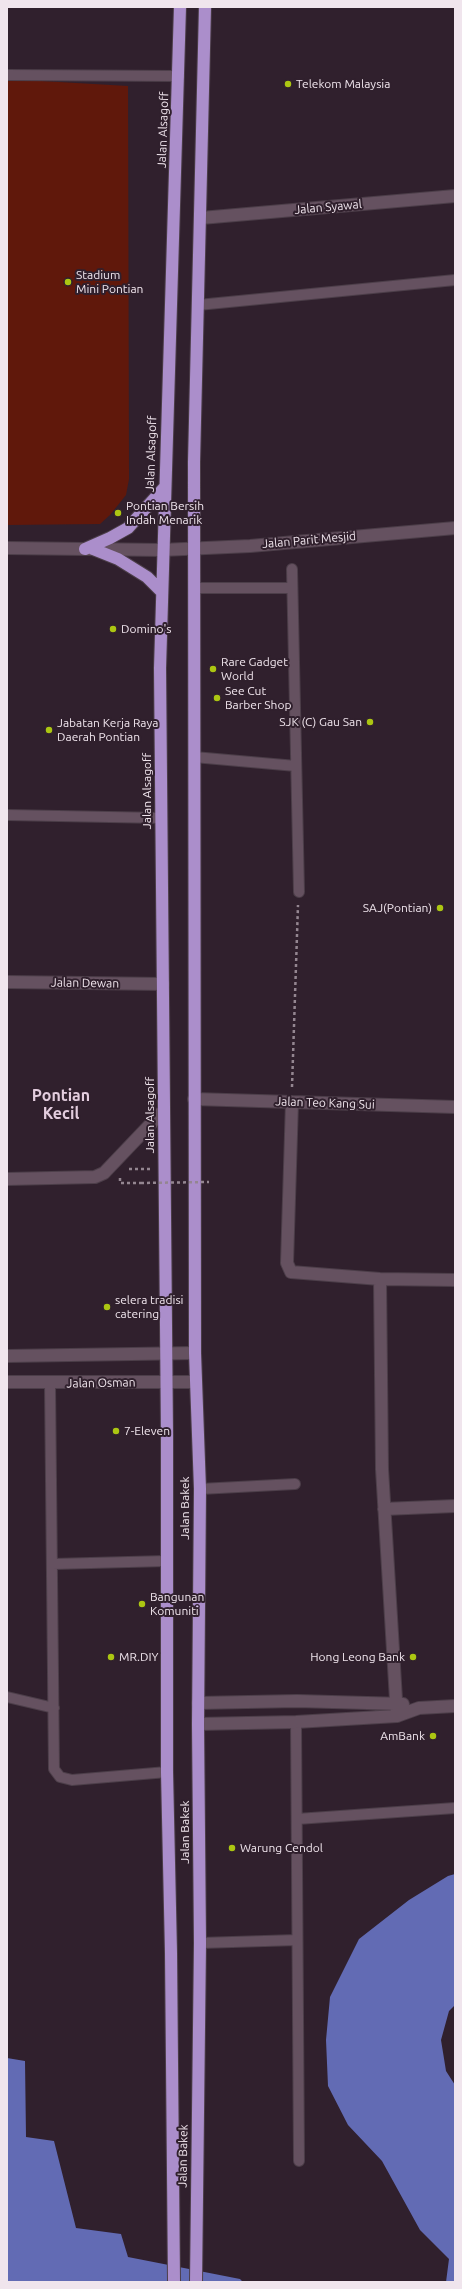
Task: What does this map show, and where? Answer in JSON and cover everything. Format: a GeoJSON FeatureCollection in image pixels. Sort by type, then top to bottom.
{"type":"FeatureCollection","features":[{"type":"Feature","properties":{"kind":"highway","name":"Jalan Alsagoff"},"geometry":{"type":"LineString","coordinates":[[166,1382],[161,818],[161,591],[179,76],[180,7]]}},
{"type":"Feature","properties":{"kind":"highway"},"geometry":{"type":"LineString","coordinates":[[195,1382],[194,549],[205,7]]}},
{"type":"Feature","properties":{"kind":"highway"},"geometry":{"type":"LineString","coordinates":[[89,549],[128,528],[164,488]]}},
{"type":"Feature","properties":{"kind":"highway"},"geometry":{"type":"LineString","coordinates":[[89,549],[118,559],[147,577],[161,591]]}},
{"type":"Feature","properties":{"kind":"highway","name":"Jalan Bakek"},"geometry":{"type":"LineString","coordinates":[[166,1382],[167,1772],[174,2282]]}},
{"type":"Feature","properties":{"kind":"highway","name":"Jalan Bakek"},"geometry":{"type":"LineString","coordinates":[[195,1382],[200,1489],[198,1703],[200,1943],[195,2242],[196,2282]]}},
{"type":"Feature","properties":{"kind":"street","name":"Jalan Syawal"},"geometry":{"type":"LineString","coordinates":[[201,218],[455,196]]}},
{"type":"Feature","properties":{"kind":"street","name":"Jalan Parit Mesjid"},"geometry":{"type":"LineString","coordinates":[[7,548],[194,549],[455,528]]}},
{"type":"Feature","properties":{"kind":"street","name":"Jalan Dewan"},"geometry":{"type":"LineString","coordinates":[[7,982],[163,984]]}},
{"type":"Feature","properties":{"kind":"street","name":"Jalan Teo Kang Sui"},"geometry":{"type":"LineString","coordinates":[[194,1099],[455,1107]]}},
{"type":"Feature","properties":{"kind":"street"},"geometry":{"type":"LineString","coordinates":[[292,1102],[286,1263],[288,1269],[291,1272],[380,1279],[455,1280]]}},
{"type":"Feature","properties":{"kind":"street"},"geometry":{"type":"LineString","coordinates":[[7,1178],[95,1177],[104,1173],[164,1110]]}},
{"type":"Feature","properties":{"kind":"street"},"geometry":{"type":"LineString","coordinates":[[380,1279],[384,1509],[397,1716]]}},
{"type":"Feature","properties":{"kind":"street"},"geometry":{"type":"LineString","coordinates":[[7,1356],[166,1352],[195,1353]]}},
{"type":"Feature","properties":{"kind":"street","name":"Jalan Osman"},"geometry":{"type":"LineString","coordinates":[[7,1382],[50,1384],[195,1382]]}},
{"type":"Feature","properties":{"kind":"street"},"geometry":{"type":"LineString","coordinates":[[384,1509],[455,1506]]}},
{"type":"Feature","properties":{"kind":"street"},"geometry":{"type":"LineString","coordinates":[[198,1703],[395,1703],[420,1708],[455,1706]]}},
{"type":"Feature","properties":{"kind":"street"},"geometry":{"type":"LineString","coordinates":[[198,1724],[296,1722],[397,1716],[420,1708]]}},
{"type":"Feature","properties":{"kind":"lane"},"geometry":{"type":"LineString","coordinates":[[7,75],[179,76]]}},
{"type":"Feature","properties":{"kind":"lane"},"geometry":{"type":"LineString","coordinates":[[198,305],[455,280]]}},
{"type":"Feature","properties":{"kind":"lane"},"geometry":{"type":"LineString","coordinates":[[292,569],[299,892]]}},
{"type":"Feature","properties":{"kind":"lane"},"geometry":{"type":"LineString","coordinates":[[194,588],[292,588]]}},
{"type":"Feature","properties":{"kind":"lane"},"geometry":{"type":"LineString","coordinates":[[194,757],[296,766]]}},
{"type":"Feature","properties":{"kind":"lane"},"geometry":{"type":"LineString","coordinates":[[7,815],[161,818]]}},
{"type":"Feature","properties":{"kind":"lane"},"geometry":{"type":"LineString","coordinates":[[50,1384],[54,1769],[60,1777],[72,1780],[167,1772]]}},
{"type":"Feature","properties":{"kind":"lane"},"geometry":{"type":"LineString","coordinates":[[200,1489],[295,1484]]}},
{"type":"Feature","properties":{"kind":"lane"},"geometry":{"type":"LineString","coordinates":[[53,1564],[166,1561]]}},
{"type":"Feature","properties":{"kind":"lane"},"geometry":{"type":"LineString","coordinates":[[7,1697],[54,1708]]}},
{"type":"Feature","properties":{"kind":"lane"},"geometry":{"type":"LineString","coordinates":[[296,1722],[298,2161]]}},
{"type":"Feature","properties":{"kind":"lane"},"geometry":{"type":"LineString","coordinates":[[297,1819],[455,1808]]}},
{"type":"Feature","properties":{"kind":"lane"},"geometry":{"type":"LineString","coordinates":[[200,1943],[298,1940]]}},
{"type":"Feature","properties":{"kind":"path"},"geometry":{"type":"LineString","coordinates":[[292,1102],[299,892]]}},
{"type":"Feature","properties":{"kind":"path"},"geometry":{"type":"LineString","coordinates":[[127,1169],[142,1169]]}},
{"type":"Feature","properties":{"kind":"path"},"geometry":{"type":"LineString","coordinates":[[120,1176],[120,1183],[209,1182]]}},
{"type":"Feature","properties":{"kind":"shaded area","name":"Stadium Mini Pontian"},"geometry":{"type":"Polygon","coordinates":[[[7,79],[128,86],[129,479],[126,495],[110,515],[100,524],[7,525],[7,79]]]}},
{"type":"Feature","properties":{"kind":"water"},"geometry":{"type":"Polygon","coordinates":[[[455,1874],[455,2005],[449,2011],[441,2040],[446,2071],[455,2085],[455,2282],[446,2282],[449,2259],[420,2230],[382,2161],[348,2125],[328,2086],[326,2040],[330,1997],[359,1939],[409,1900],[448,1876],[455,1874]]]}},
{"type":"Feature","properties":{"kind":"water"},"geometry":{"type":"Polygon","coordinates":[[[7,2058],[25,2061],[26,2137],[54,2141],[76,2228],[121,2234],[128,2257],[240,2279],[243,2282],[7,2282],[7,2058]]]}},
{"type":"Feature","properties":{"kind":"place","name":"Telekom Malaysia"},"geometry":{"type":"Point","coordinates":[288,84]}},
{"type":"Feature","properties":{"kind":"place","name":"Stadium Mini Pontian"},"geometry":{"type":"Point","coordinates":[68,282]}},
{"type":"Feature","properties":{"kind":"place","name":"Pontian Bersih Indah Menarik"},"geometry":{"type":"Point","coordinates":[118,513]}},
{"type":"Feature","properties":{"kind":"place","name":"Domino's"},"geometry":{"type":"Point","coordinates":[113,629]}},
{"type":"Feature","properties":{"kind":"place","name":"Rare Gadget World"},"geometry":{"type":"Point","coordinates":[213,669]}},
{"type":"Feature","properties":{"kind":"place","name":"See Cut Barber Shop"},"geometry":{"type":"Point","coordinates":[217,698]}},
{"type":"Feature","properties":{"kind":"place","name":"SJK (C) Gau San"},"geometry":{"type":"Point","coordinates":[370,722]}},
{"type":"Feature","properties":{"kind":"place","name":"Jabatan Kerja Raya Daerah Pontian"},"geometry":{"type":"Point","coordinates":[49,730]}},
{"type":"Feature","properties":{"kind":"place","name":"SAJ(Pontian)"},"geometry":{"type":"Point","coordinates":[440,908]}},
{"type":"Feature","properties":{"kind":"place","name":"selera tradisi catering"},"geometry":{"type":"Point","coordinates":[107,1307]}},
{"type":"Feature","properties":{"kind":"place","name":"7-Eleven"},"geometry":{"type":"Point","coordinates":[116,1431]}},
{"type":"Feature","properties":{"kind":"place","name":"Bangunan Komuniti"},"geometry":{"type":"Point","coordinates":[142,1604]}},
{"type":"Feature","properties":{"kind":"place","name":"MR.DIY"},"geometry":{"type":"Point","coordinates":[111,1657]}},
{"type":"Feature","properties":{"kind":"place","name":"Hong Leong Bank"},"geometry":{"type":"Point","coordinates":[413,1657]}},
{"type":"Feature","properties":{"kind":"place","name":"AmBank"},"geometry":{"type":"Point","coordinates":[433,1736]}},
{"type":"Feature","properties":{"kind":"place","name":"Warung Cendol"},"geometry":{"type":"Point","coordinates":[232,1848]}},
{"type":"Feature","properties":{"kind":"district","name":"Pontian Kecil"},"geometry":{"type":"Point","coordinates":[61,1105]}}]}
